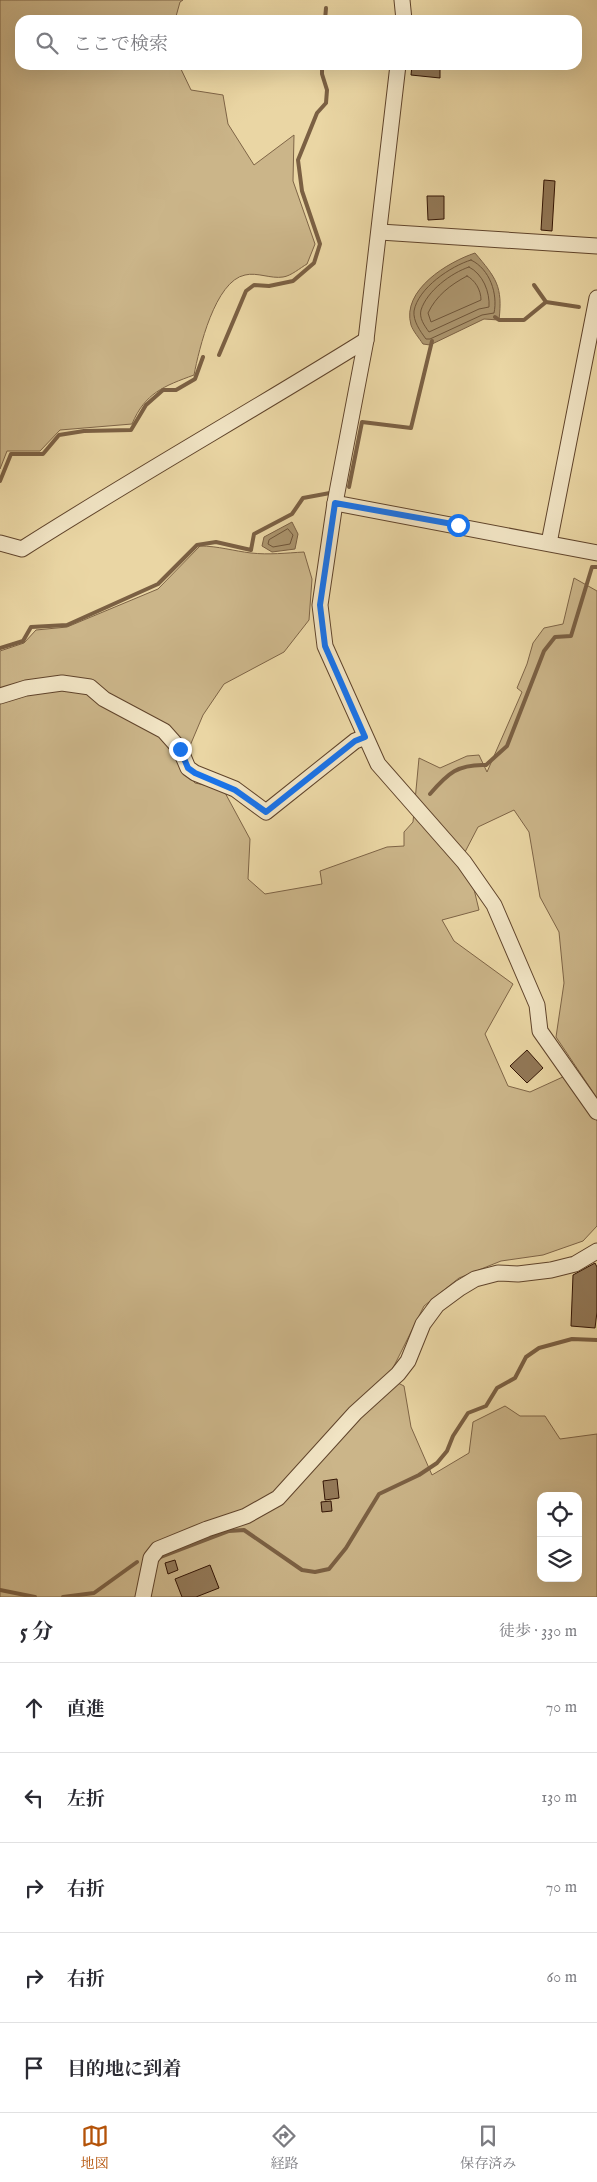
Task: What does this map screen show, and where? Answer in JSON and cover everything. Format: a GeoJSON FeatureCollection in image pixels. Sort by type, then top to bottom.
{"type":"FeatureCollection","features":[{"type":"Feature","properties":{"kind":"street"},"geometry":{"type":"LineString","coordinates":[[402,0],[404,15]]}},
{"type":"Feature","properties":{"kind":"street"},"geometry":{"type":"LineString","coordinates":[[397,70],[366,340],[335,503],[320,605],[324,638],[328,654],[378,764],[464,862],[494,905],[537,1004],[540,1031],[597,1112]]}},
{"type":"Feature","properties":{"kind":"street"},"geometry":{"type":"LineString","coordinates":[[380,232],[597,246]]}},
{"type":"Feature","properties":{"kind":"street"},"geometry":{"type":"LineString","coordinates":[[550,543],[597,298]]}},
{"type":"Feature","properties":{"kind":"street"},"geometry":{"type":"LineString","coordinates":[[0,543],[22,549],[366,340]]}},
{"type":"Feature","properties":{"kind":"street"},"geometry":{"type":"LineString","coordinates":[[335,503],[597,553]]}},
{"type":"Feature","properties":{"kind":"street"},"geometry":{"type":"LineString","coordinates":[[0,696],[26,688],[62,683],[90,687],[104,699],[164,731],[180,749],[188,768],[195,773],[235,790],[266,812],[355,741],[365,737]]}},
{"type":"Feature","properties":{"kind":"street"},"geometry":{"type":"LineString","coordinates":[[143,1597],[151,1558],[158,1549],[246,1516],[278,1498],[355,1413],[398,1374],[408,1361],[423,1324],[437,1305],[474,1279],[498,1274],[518,1274],[575,1264],[597,1252]]}},
{"type":"Feature","properties":{"kind":"shaded area"},"geometry":{"type":"Polygon","coordinates":[[[0,0],[183,0],[180,2],[176,15],[15,15],[15,70],[181,70],[191,90],[223,95],[228,124],[254,165],[294,135],[293,181],[315,244],[307,264],[289,275],[278,277],[250,274],[234,280],[217,302],[210,318],[194,375],[165,387],[149,398],[137,413],[132,424],[60,430],[40,451],[7,451],[0,469],[0,0]]]}},
{"type":"Feature","properties":{"kind":"shaded area"},"geometry":{"type":"Polygon","coordinates":[[[200,546],[258,554],[304,552],[312,579],[309,620],[284,652],[224,684],[203,715],[181,767],[195,783],[223,789],[250,839],[248,879],[265,894],[322,884],[320,871],[387,847],[404,846],[404,832],[413,822],[419,758],[440,768],[467,756],[479,755],[487,772],[522,692],[517,688],[533,643],[544,628],[563,624],[574,578],[597,591],[597,1098],[556,1037],[564,983],[559,932],[540,897],[529,832],[514,810],[478,827],[465,852],[479,910],[442,920],[454,941],[513,984],[485,1034],[508,1086],[530,1092],[565,1076],[597,1121],[597,1226],[583,1241],[543,1255],[501,1261],[459,1278],[424,1306],[388,1378],[404,1386],[411,1427],[432,1475],[469,1453],[473,1422],[505,1406],[520,1416],[545,1416],[560,1439],[597,1434],[597,1597],[0,1597],[0,651],[24,643],[36,630],[67,627],[158,589],[200,546]]]}},
{"type":"Feature","properties":{"kind":"water"},"geometry":{"type":"Polygon","coordinates":[[[475,253],[493,276],[499,290],[499,320],[484,319],[430,345],[423,344],[411,325],[410,312],[413,300],[429,279],[452,263],[475,253]]]}},
{"type":"Feature","properties":{"kind":"water"},"geometry":{"type":"Polygon","coordinates":[[[292,522],[298,534],[295,549],[272,552],[262,546],[264,537],[292,522]]]}},
{"type":"Feature","properties":{"kind":"building"},"geometry":{"type":"Polygon","coordinates":[[[412,70],[440,70],[440,78],[411,75],[412,70]]]}},
{"type":"Feature","properties":{"kind":"building"},"geometry":{"type":"Polygon","coordinates":[[[544,180],[555,181],[552,231],[541,230],[544,180]]]}},
{"type":"Feature","properties":{"kind":"building"},"geometry":{"type":"Polygon","coordinates":[[[427,196],[444,196],[444,219],[428,220],[427,196]]]}},
{"type":"Feature","properties":{"kind":"building"},"geometry":{"type":"Polygon","coordinates":[[[527,1050],[543,1068],[527,1083],[510,1066],[527,1050]]]}},
{"type":"Feature","properties":{"kind":"building"},"geometry":{"type":"Polygon","coordinates":[[[595,1263],[597,1267],[597,1312],[595,1328],[571,1326],[573,1275],[595,1263]]]}},
{"type":"Feature","properties":{"kind":"building"},"geometry":{"type":"Polygon","coordinates":[[[337,1479],[339,1498],[325,1500],[323,1481],[337,1479]]]}},
{"type":"Feature","properties":{"kind":"building"},"geometry":{"type":"Polygon","coordinates":[[[331,1501],[332,1511],[322,1512],[321,1502],[331,1501]]]}},
{"type":"Feature","properties":{"kind":"building"},"geometry":{"type":"Polygon","coordinates":[[[175,1560],[178,1570],[168,1574],[165,1563],[175,1560]]]}},
{"type":"Feature","properties":{"kind":"building"},"geometry":{"type":"Polygon","coordinates":[[[210,1565],[219,1588],[196,1597],[182,1597],[175,1579],[210,1565]]]}},
{"type":"Feature","properties":{"kind":"waterway"},"geometry":{"type":"LineString","coordinates":[[325,15],[326,8]]}},
{"type":"Feature","properties":{"kind":"waterway"},"geometry":{"type":"LineString","coordinates":[[219,355],[246,291],[254,285],[269,286],[293,281],[314,263],[320,244],[302,191],[298,160],[317,113],[326,103],[327,90],[322,70]]}},
{"type":"Feature","properties":{"kind":"waterway"},"geometry":{"type":"LineString","coordinates":[[534,285],[546,302],[579,307]]}},
{"type":"Feature","properties":{"kind":"waterway"},"geometry":{"type":"LineString","coordinates":[[495,317],[499,320],[524,320],[546,302]]}},
{"type":"Feature","properties":{"kind":"waterway"},"geometry":{"type":"LineString","coordinates":[[349,487],[362,422],[411,428],[432,341]]}},
{"type":"Feature","properties":{"kind":"waterway"},"geometry":{"type":"LineString","coordinates":[[0,481],[11,454],[43,454],[59,435],[84,431],[131,430],[146,405],[163,390],[176,390],[195,379],[203,357]]}},
{"type":"Feature","properties":{"kind":"waterway"},"geometry":{"type":"LineString","coordinates":[[0,648],[23,641],[31,627],[67,625],[158,584],[197,545],[216,542],[251,550],[254,534],[292,514],[303,498],[330,493]]}},
{"type":"Feature","properties":{"kind":"waterway"},"geometry":{"type":"LineString","coordinates":[[430,794],[442,780],[454,771],[468,766],[486,765],[507,746],[544,651],[555,637],[571,636],[592,567],[597,567]]}},
{"type":"Feature","properties":{"kind":"waterway"},"geometry":{"type":"LineString","coordinates":[[158,1558],[229,1531],[244,1530],[302,1570],[315,1572],[329,1569],[346,1548],[379,1494],[419,1475],[437,1463],[447,1451],[453,1436],[468,1413],[486,1406],[497,1388],[515,1378],[526,1357],[539,1348],[572,1339],[597,1340]]}},
{"type":"Feature","properties":{"kind":"waterway"},"geometry":{"type":"LineString","coordinates":[[63,1597],[94,1593],[137,1562]]}},
{"type":"Feature","properties":{"kind":"waterway"},"geometry":{"type":"LineString","coordinates":[[0,1590],[35,1597]]}},
{"type":"Feature","properties":{"kind":"route"},"geometry":{"type":"LineString","coordinates":[[180,749],[188,768],[195,773],[235,790],[266,812],[355,741],[365,737],[325,646],[320,605],[335,503],[458,525]]}}]}
